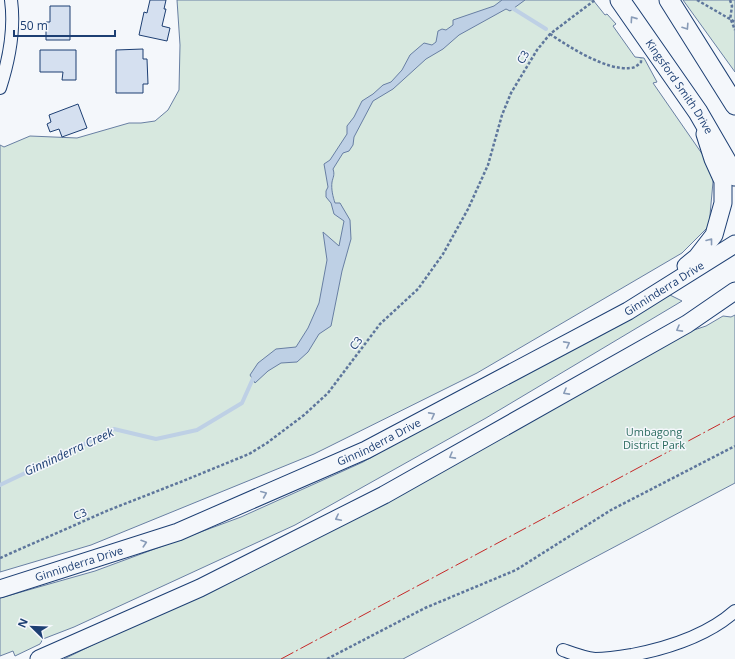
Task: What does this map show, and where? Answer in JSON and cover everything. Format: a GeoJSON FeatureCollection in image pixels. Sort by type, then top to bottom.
{"type":"FeatureCollection","features":[{"type":"Feature","properties":{"kind":"main road","name":"Kingsford Smith Drive"},"geometry":{"type":"LineString","coordinates":[[620,0],[698,112],[735,176]]}},
{"type":"Feature","properties":{"kind":"main road"},"geometry":{"type":"LineString","coordinates":[[669,0],[735,105]]}},
{"type":"Feature","properties":{"kind":"main road"},"geometry":{"type":"LineString","coordinates":[[719,78],[735,96]]}},
{"type":"Feature","properties":{"kind":"main road"},"geometry":{"type":"LineString","coordinates":[[628,311],[697,258],[714,235],[723,203],[722,181],[713,159],[698,112]]}},
{"type":"Feature","properties":{"kind":"main road","name":"Ginninderra Drive"},"geometry":{"type":"LineString","coordinates":[[0,589],[178,532],[366,450],[628,311],[735,244]]}},
{"type":"Feature","properties":{"kind":"main road"},"geometry":{"type":"LineString","coordinates":[[39,659],[200,588],[384,494],[680,328],[712,308],[735,291]]}},
{"type":"Feature","properties":{"kind":"main road"},"geometry":{"type":"LineString","coordinates":[[712,308],[735,307]]}},
{"type":"Feature","properties":{"kind":"street"},"geometry":{"type":"LineString","coordinates":[[0,88],[11,41],[11,0]]}},
{"type":"Feature","properties":{"kind":"street"},"geometry":{"type":"LineString","coordinates":[[563,650],[578,656],[602,659],[652,655],[711,628],[735,611]]}},
{"type":"Feature","properties":{"kind":"path","name":"C3"},"geometry":{"type":"LineString","coordinates":[[0,558],[109,510],[249,454],[267,443],[304,415],[328,393],[380,324],[418,289],[443,254],[468,209],[488,165],[502,115],[513,89],[537,50],[550,34],[596,0]]}},
{"type":"Feature","properties":{"kind":"path"},"geometry":{"type":"LineString","coordinates":[[697,0],[735,22]]}},
{"type":"Feature","properties":{"kind":"path"},"geometry":{"type":"LineString","coordinates":[[730,0],[732,6],[730,20],[735,30]]}},
{"type":"Feature","properties":{"kind":"path"},"geometry":{"type":"LineString","coordinates":[[550,34],[571,48],[599,61],[619,68],[632,68],[636,66],[641,62],[641,56]]}},
{"type":"Feature","properties":{"kind":"path"},"geometry":{"type":"LineString","coordinates":[[327,659],[425,608],[516,570],[611,510],[735,446]]}},
{"type":"Feature","properties":{"kind":"green space"},"geometry":{"type":"Polygon","coordinates":[[[177,0],[593,0],[605,15],[607,14],[616,24],[613,26],[635,57],[644,58],[657,82],[653,83],[714,171],[709,226],[682,253],[477,373],[314,454],[91,545],[0,572],[0,145],[4,147],[30,136],[77,138],[129,123],[155,121],[168,110],[179,90],[180,45],[177,0]]]}},
{"type":"Feature","properties":{"kind":"green space"},"geometry":{"type":"Polygon","coordinates":[[[683,0],[735,0],[735,72],[683,0]]]}},
{"type":"Feature","properties":{"kind":"green space"},"geometry":{"type":"Polygon","coordinates":[[[670,295],[682,301],[486,418],[295,525],[74,627],[43,639],[40,644],[15,656],[13,651],[0,656],[0,598],[95,571],[241,517],[363,462],[473,399],[670,295]]]}},
{"type":"Feature","properties":{"kind":"green space","name":"Umbagong District Park"},"geometry":{"type":"Polygon","coordinates":[[[735,315],[735,483],[403,659],[64,659],[332,527],[685,333],[706,326],[723,316],[731,317],[735,315]]]}},
{"type":"Feature","properties":{"kind":"water"},"geometry":{"type":"Polygon","coordinates":[[[502,0],[525,0],[510,11],[506,9],[459,35],[443,49],[426,59],[393,89],[373,101],[354,137],[353,145],[349,151],[343,153],[333,169],[334,174],[332,187],[335,203],[340,203],[350,220],[351,239],[342,271],[331,326],[319,334],[308,352],[297,362],[281,363],[268,371],[255,383],[250,375],[258,363],[276,349],[296,347],[308,328],[319,303],[327,260],[323,232],[339,246],[344,221],[334,214],[331,203],[326,197],[328,187],[324,164],[330,160],[347,134],[347,126],[354,117],[362,101],[383,85],[391,82],[402,70],[410,55],[424,43],[432,45],[436,42],[438,31],[442,29],[446,30],[453,25],[453,20],[494,6],[502,0]]]}},
{"type":"Feature","properties":{"kind":"building"},"geometry":{"type":"Polygon","coordinates":[[[150,0],[166,0],[164,9],[166,9],[162,26],[170,28],[167,41],[139,35],[144,12],[147,13],[150,0]]]}},
{"type":"Feature","properties":{"kind":"building"},"geometry":{"type":"Polygon","coordinates":[[[50,6],[70,6],[70,40],[46,40],[46,22],[50,22],[50,6]]]}},
{"type":"Feature","properties":{"kind":"building"},"geometry":{"type":"Polygon","coordinates":[[[143,49],[143,59],[147,59],[148,84],[143,84],[143,93],[116,93],[116,50],[143,49]]]}},
{"type":"Feature","properties":{"kind":"building"},"geometry":{"type":"Polygon","coordinates":[[[40,50],[76,50],[76,80],[62,80],[63,72],[40,72],[40,50]]]}},
{"type":"Feature","properties":{"kind":"building"},"geometry":{"type":"Polygon","coordinates":[[[78,104],[87,128],[62,137],[59,129],[50,132],[47,124],[51,122],[49,115],[78,104]]]}},
{"type":"Feature","properties":{"kind":"waterway"},"geometry":{"type":"LineString","coordinates":[[509,6],[546,29]]}},
{"type":"Feature","properties":{"kind":"waterway","name":"Ginninderra Creek"},"geometry":{"type":"LineString","coordinates":[[0,485],[114,429],[156,439],[197,430],[242,403],[255,374]]}},
{"type":"Feature","properties":{"kind":"power"},"geometry":{"type":"LineString","coordinates":[[281,659],[735,416]]}}]}
